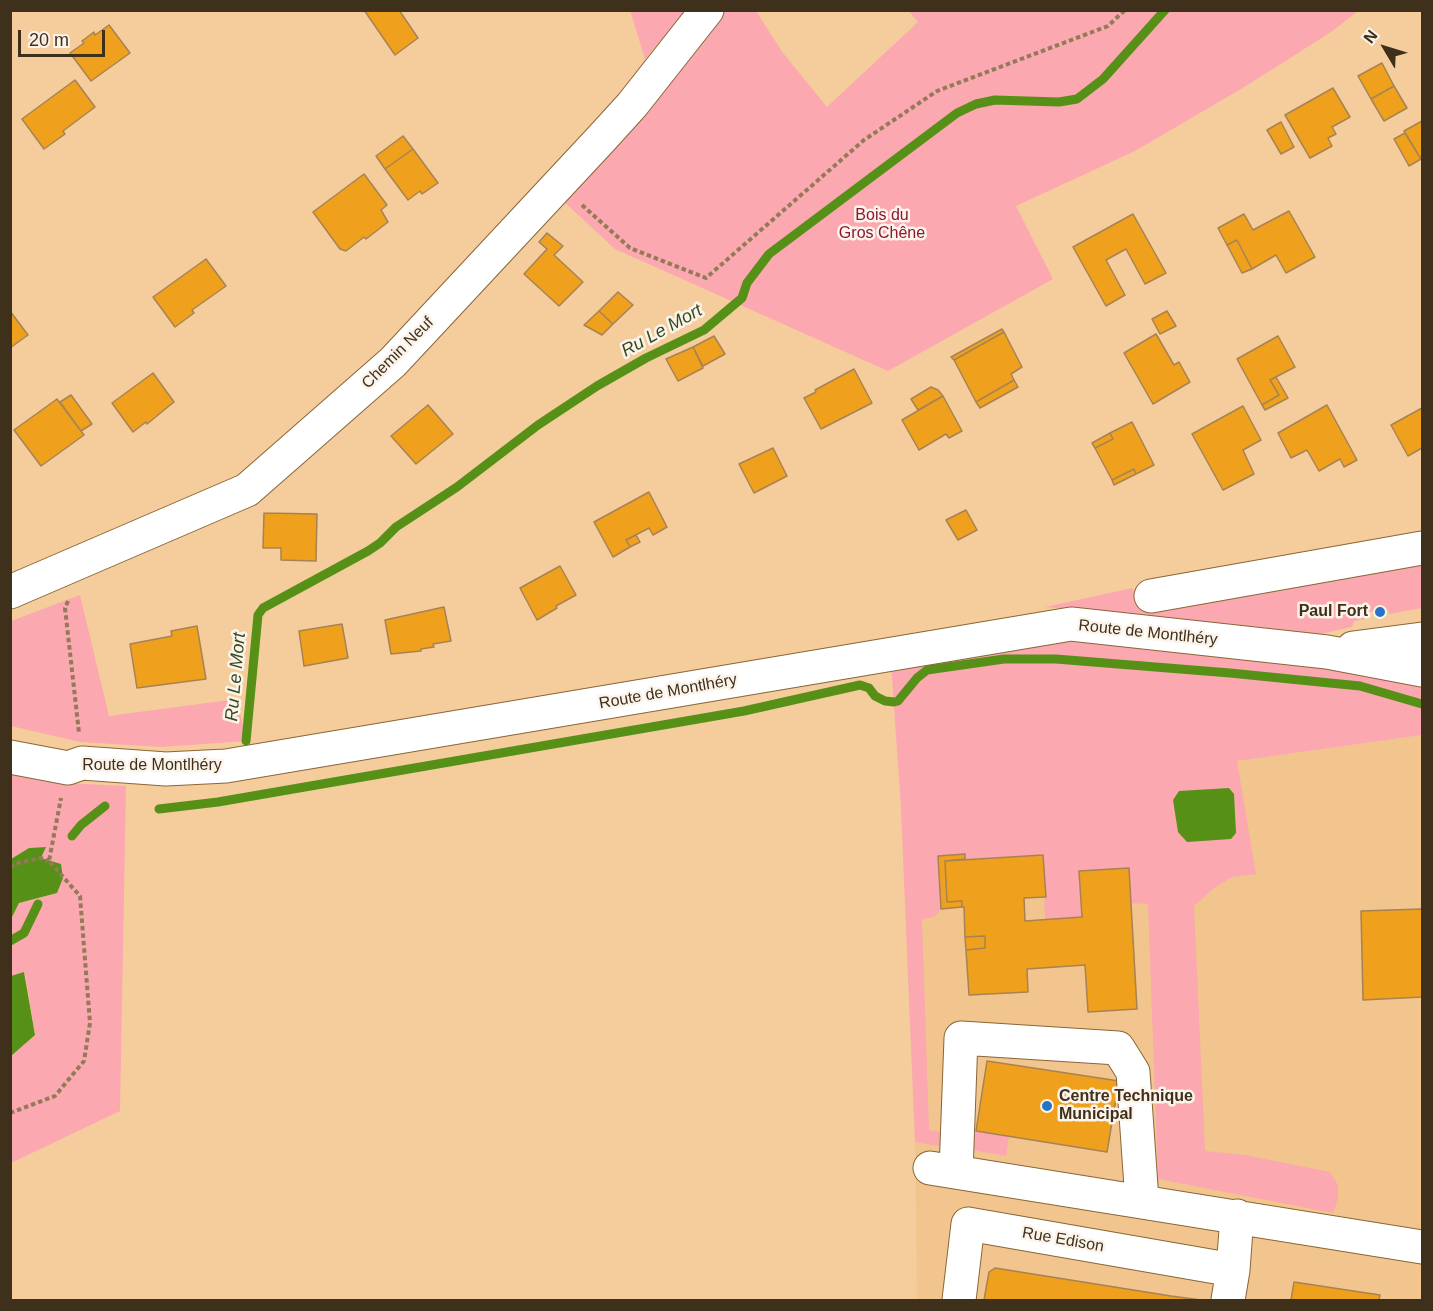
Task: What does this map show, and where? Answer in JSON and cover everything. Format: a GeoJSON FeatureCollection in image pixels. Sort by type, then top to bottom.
{"type":"FeatureCollection","features":[{"type":"Feature","properties":{"kind":"street","name":"Chemin Neuf"},"geometry":{"type":"LineString","coordinates":[[10,592],[247,490],[393,362],[632,105],[707,10]]}},
{"type":"Feature","properties":{"kind":"street"},"geometry":{"type":"LineString","coordinates":[[1151,596],[1422,548]]}},
{"type":"Feature","properties":{"kind":"street","name":"Route de Montlhéry"},"geometry":{"type":"LineString","coordinates":[[10,757],[68,768],[82,763],[166,768],[226,766],[1071,624],[1327,652],[1422,670]]}},
{"type":"Feature","properties":{"kind":"street","name":"Route de Montlhéry"},"geometry":{"type":"LineString","coordinates":[[1327,652],[1422,639]]}},
{"type":"Feature","properties":{"kind":"street"},"geometry":{"type":"LineString","coordinates":[[1142,1201],[1133,1072],[1118,1048],[961,1038],[943,1170],[1422,1247]]}},
{"type":"Feature","properties":{"kind":"street","name":"Rue Edison"},"geometry":{"type":"LineString","coordinates":[[959,1300],[968,1224],[1230,1285],[1237,1216]]}},
{"type":"Feature","properties":{"kind":"path"},"geometry":{"type":"LineString","coordinates":[[559,184],[630,248],[706,278],[864,140],[937,92],[1108,26],[1125,10]]}},
{"type":"Feature","properties":{"kind":"path"},"geometry":{"type":"LineString","coordinates":[[82,763],[65,608],[84,561]]}},
{"type":"Feature","properties":{"kind":"path"},"geometry":{"type":"LineString","coordinates":[[49,861],[59,806]]}},
{"type":"Feature","properties":{"kind":"path"},"geometry":{"type":"LineString","coordinates":[[10,867],[41,858],[49,861],[80,896],[90,1023],[84,1061],[55,1096],[10,1113]]}},
{"type":"Feature","properties":{"kind":"shaded area"},"geometry":{"type":"Polygon","coordinates":[[[1422,735],[1422,1300],[917,1300],[915,1142],[901,808],[1422,735]]]}},
{"type":"Feature","properties":{"kind":"shaded area"},"geometry":{"type":"Polygon","coordinates":[[[1229,788],[1234,794],[1236,833],[1231,839],[1187,842],[1178,832],[1173,800],[1179,791],[1229,788]]]}},
{"type":"Feature","properties":{"kind":"shaded area"},"geometry":{"type":"Polygon","coordinates":[[[46,847],[41,858],[61,864],[63,878],[57,893],[19,903],[11,919],[11,859],[29,848],[46,847]]]}},
{"type":"Feature","properties":{"kind":"shaded area"},"geometry":{"type":"Polygon","coordinates":[[[24,972],[35,1035],[11,1056],[11,976],[24,972]]]}},
{"type":"Feature","properties":{"kind":"green space"},"geometry":{"type":"Polygon","coordinates":[[[630,10],[685,10],[685,11],[645,59],[630,10]]]}},
{"type":"Feature","properties":{"kind":"green space","name":"Bois du Gros Chêne"},"geometry":{"type":"Polygon","coordinates":[[[721,11],[756,11],[783,53],[827,107],[918,22],[909,11],[1358,11],[1331,32],[1246,86],[1135,151],[1016,206],[1053,279],[888,371],[615,249],[562,200],[721,11]]]}},
{"type":"Feature","properties":{"kind":"green space"},"geometry":{"type":"Polygon","coordinates":[[[1422,561],[1422,608],[1389,614],[1388,609],[1366,612],[1366,619],[1354,621],[1352,627],[1320,634],[1045,607],[1132,588],[1137,597],[1422,561]]]}},
{"type":"Feature","properties":{"kind":"green space"},"geometry":{"type":"Polygon","coordinates":[[[80,595],[109,716],[237,699],[246,741],[161,747],[80,742],[11,726],[11,621],[80,595]]]}},
{"type":"Feature","properties":{"kind":"green space"},"geometry":{"type":"Polygon","coordinates":[[[1061,640],[1327,668],[1422,686],[1422,735],[1237,761],[1256,874],[1232,877],[1214,888],[1194,906],[1205,1151],[1245,1155],[1330,1172],[1338,1185],[1338,1199],[1333,1213],[1158,1179],[1148,904],[1131,903],[1079,871],[1082,917],[1045,919],[1043,855],[965,859],[964,854],[938,856],[941,909],[934,917],[922,919],[929,1130],[947,1133],[944,1147],[915,1142],[901,808],[891,663],[1061,640]]]}},
{"type":"Feature","properties":{"kind":"green space"},"geometry":{"type":"Polygon","coordinates":[[[11,774],[64,783],[126,786],[120,1111],[11,1163],[10,1056],[35,1034],[25,973],[11,976],[11,919],[19,903],[57,893],[41,858],[46,847],[29,848],[11,859],[11,774]]]}},
{"type":"Feature","properties":{"kind":"green space"},"geometry":{"type":"Polygon","coordinates":[[[976,1131],[1009,1136],[1006,1156],[972,1150],[976,1131]]]}},
{"type":"Feature","properties":{"kind":"building"},"geometry":{"type":"Polygon","coordinates":[[[364,10],[399,10],[418,38],[395,55],[364,10]]]}},
{"type":"Feature","properties":{"kind":"building"},"geometry":{"type":"Polygon","coordinates":[[[109,25],[130,53],[91,81],[70,53],[94,32],[95,35],[109,25]]]}},
{"type":"Feature","properties":{"kind":"building"},"geometry":{"type":"Polygon","coordinates":[[[1382,63],[1394,86],[1371,99],[1358,76],[1382,63]]]}},
{"type":"Feature","properties":{"kind":"building"},"geometry":{"type":"Polygon","coordinates":[[[75,80],[95,107],[63,131],[65,134],[44,149],[22,119],[75,80]]]}},
{"type":"Feature","properties":{"kind":"building"},"geometry":{"type":"Polygon","coordinates":[[[1394,86],[1407,108],[1384,121],[1371,99],[1394,86]]]}},
{"type":"Feature","properties":{"kind":"building"},"geometry":{"type":"Polygon","coordinates":[[[1333,88],[1350,117],[1332,127],[1336,134],[1328,138],[1332,146],[1310,158],[1285,115],[1333,88]]]}},
{"type":"Feature","properties":{"kind":"building"},"geometry":{"type":"Polygon","coordinates":[[[1422,121],[1422,158],[1421,159],[1404,131],[1422,121]]]}},
{"type":"Feature","properties":{"kind":"building"},"geometry":{"type":"Polygon","coordinates":[[[1281,122],[1294,147],[1281,154],[1267,130],[1281,122]]]}},
{"type":"Feature","properties":{"kind":"building"},"geometry":{"type":"Polygon","coordinates":[[[1405,133],[1421,159],[1409,166],[1394,139],[1405,133]]]}},
{"type":"Feature","properties":{"kind":"building"},"geometry":{"type":"Polygon","coordinates":[[[403,136],[413,149],[385,169],[376,156],[403,136]]]}},
{"type":"Feature","properties":{"kind":"building"},"geometry":{"type":"Polygon","coordinates":[[[413,149],[438,183],[422,194],[420,191],[408,200],[385,169],[413,149]]]}},
{"type":"Feature","properties":{"kind":"building"},"geometry":{"type":"Polygon","coordinates":[[[364,174],[387,205],[381,210],[388,222],[346,251],[340,249],[313,212],[364,174]]]}},
{"type":"Feature","properties":{"kind":"building"},"geometry":{"type":"Polygon","coordinates":[[[1289,211],[1315,257],[1286,273],[1276,255],[1252,269],[1237,240],[1227,245],[1218,228],[1244,214],[1253,230],[1289,211]]]}},
{"type":"Feature","properties":{"kind":"building"},"geometry":{"type":"Polygon","coordinates":[[[1133,214],[1166,273],[1145,284],[1126,249],[1106,260],[1125,295],[1106,306],[1073,247],[1133,214]]]}},
{"type":"Feature","properties":{"kind":"building"},"geometry":{"type":"Polygon","coordinates":[[[547,233],[563,246],[554,255],[583,282],[559,306],[524,274],[547,249],[539,242],[547,233]]]}},
{"type":"Feature","properties":{"kind":"building"},"geometry":{"type":"Polygon","coordinates":[[[1237,240],[1252,269],[1242,273],[1227,245],[1237,240]]]}},
{"type":"Feature","properties":{"kind":"building"},"geometry":{"type":"Polygon","coordinates":[[[206,259],[226,286],[192,310],[194,313],[175,327],[153,297],[206,259]]]}},
{"type":"Feature","properties":{"kind":"building"},"geometry":{"type":"Polygon","coordinates":[[[618,292],[633,305],[613,324],[599,311],[618,292]]]}},
{"type":"Feature","properties":{"kind":"building"},"geometry":{"type":"Polygon","coordinates":[[[10,311],[28,335],[10,348],[10,311]]]}},
{"type":"Feature","properties":{"kind":"building"},"geometry":{"type":"Polygon","coordinates":[[[599,311],[613,324],[602,335],[584,325],[599,311]]]}},
{"type":"Feature","properties":{"kind":"building"},"geometry":{"type":"Polygon","coordinates":[[[1167,311],[1176,326],[1160,334],[1152,319],[1167,311]]]}},
{"type":"Feature","properties":{"kind":"building"},"geometry":{"type":"Polygon","coordinates":[[[1002,329],[1004,332],[954,360],[951,357],[1002,329]]]}},
{"type":"Feature","properties":{"kind":"building"},"geometry":{"type":"Polygon","coordinates":[[[1004,332],[1022,367],[1011,374],[1014,380],[976,402],[954,360],[1004,332]]]}},
{"type":"Feature","properties":{"kind":"building"},"geometry":{"type":"Polygon","coordinates":[[[1156,334],[1174,365],[1179,362],[1190,382],[1153,404],[1124,353],[1156,334]]]}},
{"type":"Feature","properties":{"kind":"building"},"geometry":{"type":"Polygon","coordinates":[[[714,336],[725,354],[703,366],[693,347],[714,336]]]}},
{"type":"Feature","properties":{"kind":"building"},"geometry":{"type":"Polygon","coordinates":[[[1278,336],[1295,367],[1270,380],[1279,395],[1262,405],[1237,359],[1278,336]]]}},
{"type":"Feature","properties":{"kind":"building"},"geometry":{"type":"Polygon","coordinates":[[[693,347],[703,368],[678,381],[666,359],[693,347]]]}},
{"type":"Feature","properties":{"kind":"building"},"geometry":{"type":"Polygon","coordinates":[[[854,369],[872,403],[821,429],[804,398],[854,369]]]}},
{"type":"Feature","properties":{"kind":"building"},"geometry":{"type":"Polygon","coordinates":[[[153,373],[174,402],[147,424],[146,422],[133,432],[112,403],[153,373]]]}},
{"type":"Feature","properties":{"kind":"building"},"geometry":{"type":"Polygon","coordinates":[[[1276,377],[1288,398],[1265,410],[1262,405],[1279,395],[1270,380],[1276,377]]]}},
{"type":"Feature","properties":{"kind":"building"},"geometry":{"type":"Polygon","coordinates":[[[1014,380],[1018,387],[980,408],[976,402],[1014,380]]]}},
{"type":"Feature","properties":{"kind":"building"},"geometry":{"type":"Polygon","coordinates":[[[931,387],[943,396],[918,410],[911,399],[931,387]]]}},
{"type":"Feature","properties":{"kind":"building"},"geometry":{"type":"Polygon","coordinates":[[[71,395],[92,424],[81,431],[60,402],[71,395]]]}},
{"type":"Feature","properties":{"kind":"building"},"geometry":{"type":"Polygon","coordinates":[[[943,396],[962,431],[949,438],[946,434],[919,450],[902,420],[943,396]]]}},
{"type":"Feature","properties":{"kind":"building"},"geometry":{"type":"Polygon","coordinates":[[[57,399],[84,435],[41,466],[14,430],[57,399]]]}},
{"type":"Feature","properties":{"kind":"building"},"geometry":{"type":"Polygon","coordinates":[[[428,405],[453,434],[416,464],[391,436],[428,405]]]}},
{"type":"Feature","properties":{"kind":"building"},"geometry":{"type":"Polygon","coordinates":[[[1327,405],[1357,460],[1344,467],[1340,459],[1319,471],[1307,450],[1291,458],[1278,433],[1327,405]]]}},
{"type":"Feature","properties":{"kind":"building"},"geometry":{"type":"Polygon","coordinates":[[[1243,406],[1261,440],[1243,450],[1254,474],[1223,490],[1192,434],[1243,406]]]}},
{"type":"Feature","properties":{"kind":"building"},"geometry":{"type":"Polygon","coordinates":[[[1422,408],[1422,448],[1408,456],[1391,425],[1422,408]]]}},
{"type":"Feature","properties":{"kind":"building"},"geometry":{"type":"Polygon","coordinates":[[[1132,422],[1154,465],[1136,474],[1134,469],[1112,480],[1095,448],[1113,439],[1110,433],[1132,422]]]}},
{"type":"Feature","properties":{"kind":"building"},"geometry":{"type":"Polygon","coordinates":[[[1110,433],[1113,439],[1095,448],[1092,443],[1110,433]]]}},
{"type":"Feature","properties":{"kind":"building"},"geometry":{"type":"Polygon","coordinates":[[[773,448],[787,476],[754,493],[739,464],[773,448]]]}},
{"type":"Feature","properties":{"kind":"building"},"geometry":{"type":"Polygon","coordinates":[[[1134,469],[1136,474],[1114,485],[1112,480],[1134,469]]]}},
{"type":"Feature","properties":{"kind":"building"},"geometry":{"type":"Polygon","coordinates":[[[649,492],[667,527],[653,535],[649,528],[626,540],[630,547],[613,557],[594,522],[649,492]]]}},
{"type":"Feature","properties":{"kind":"building"},"geometry":{"type":"Polygon","coordinates":[[[966,510],[977,530],[958,540],[946,520],[966,510]]]}},
{"type":"Feature","properties":{"kind":"building"},"geometry":{"type":"Polygon","coordinates":[[[264,513],[317,514],[316,561],[281,560],[281,548],[263,548],[264,513]]]}},
{"type":"Feature","properties":{"kind":"building"},"geometry":{"type":"Polygon","coordinates":[[[636,535],[640,542],[630,547],[626,540],[636,535]]]}},
{"type":"Feature","properties":{"kind":"building"},"geometry":{"type":"Polygon","coordinates":[[[560,566],[576,595],[537,620],[520,588],[560,566]]]}},
{"type":"Feature","properties":{"kind":"building"},"geometry":{"type":"Polygon","coordinates":[[[444,607],[451,641],[433,644],[434,647],[421,649],[421,651],[391,654],[385,620],[444,607]]]}},
{"type":"Feature","properties":{"kind":"building"},"geometry":{"type":"Polygon","coordinates":[[[342,624],[348,658],[304,666],[299,631],[342,624]]]}},
{"type":"Feature","properties":{"kind":"building"},"geometry":{"type":"Polygon","coordinates":[[[197,626],[206,679],[137,688],[130,644],[172,636],[171,631],[197,626]]]}},
{"type":"Feature","properties":{"kind":"building"},"geometry":{"type":"Polygon","coordinates":[[[965,854],[965,859],[945,861],[947,902],[962,901],[962,907],[941,909],[938,856],[965,854]]]}},
{"type":"Feature","properties":{"kind":"building"},"geometry":{"type":"Polygon","coordinates":[[[1043,855],[1046,897],[1024,898],[1025,921],[1082,917],[1079,871],[1129,868],[1137,1009],[1088,1012],[1085,965],[1027,969],[1028,992],[969,995],[966,950],[985,948],[985,936],[965,937],[962,901],[947,902],[945,861],[1043,855]]]}},
{"type":"Feature","properties":{"kind":"building"},"geometry":{"type":"Polygon","coordinates":[[[1422,909],[1422,997],[1363,1000],[1361,911],[1422,909]]]}},
{"type":"Feature","properties":{"kind":"building"},"geometry":{"type":"Polygon","coordinates":[[[985,936],[985,948],[966,950],[965,937],[985,936]]]}},
{"type":"Feature","properties":{"kind":"building","name":"Centre Technique Municipal"},"geometry":{"type":"Polygon","coordinates":[[[987,1061],[1119,1081],[1107,1152],[976,1131],[987,1061]]]}},
{"type":"Feature","properties":{"kind":"building"},"geometry":{"type":"Polygon","coordinates":[[[995,1268],[1201,1300],[984,1300],[989,1272],[995,1268]]]}},
{"type":"Feature","properties":{"kind":"building"},"geometry":{"type":"Polygon","coordinates":[[[1294,1282],[1380,1295],[1379,1300],[1291,1300],[1294,1282]]]}},
{"type":"Feature","properties":{"kind":"waterway","name":"Ru Le Mort"},"geometry":{"type":"LineString","coordinates":[[246,741],[258,615],[263,608],[368,551],[396,527],[457,487],[538,425],[597,386],[646,358],[704,330],[742,298],[747,283],[769,254],[957,113],[976,104],[995,100],[1059,102],[1077,99],[1103,79],[1165,10]]}},
{"type":"Feature","properties":{"kind":"waterway"},"geometry":{"type":"LineString","coordinates":[[159,809],[218,802],[744,711],[860,685],[869,688],[875,696],[894,702],[898,701],[917,678],[927,670],[1004,659],[1056,659],[1360,686],[1422,704]]}},
{"type":"Feature","properties":{"kind":"waterway","name":"Ru Le Mort"},"geometry":{"type":"LineString","coordinates":[[72,836],[81,825],[105,806]]}},
{"type":"Feature","properties":{"kind":"waterway","name":"Ru Le Mort"},"geometry":{"type":"LineString","coordinates":[[10,941],[24,933],[38,904]]}},
{"type":"Feature","properties":{"kind":"place","name":"Paul Fort"},"geometry":{"type":"Point","coordinates":[1380,612]}},
{"type":"Feature","properties":{"kind":"place","name":"Centre Technique Municipal"},"geometry":{"type":"Point","coordinates":[1047,1106]}}]}
